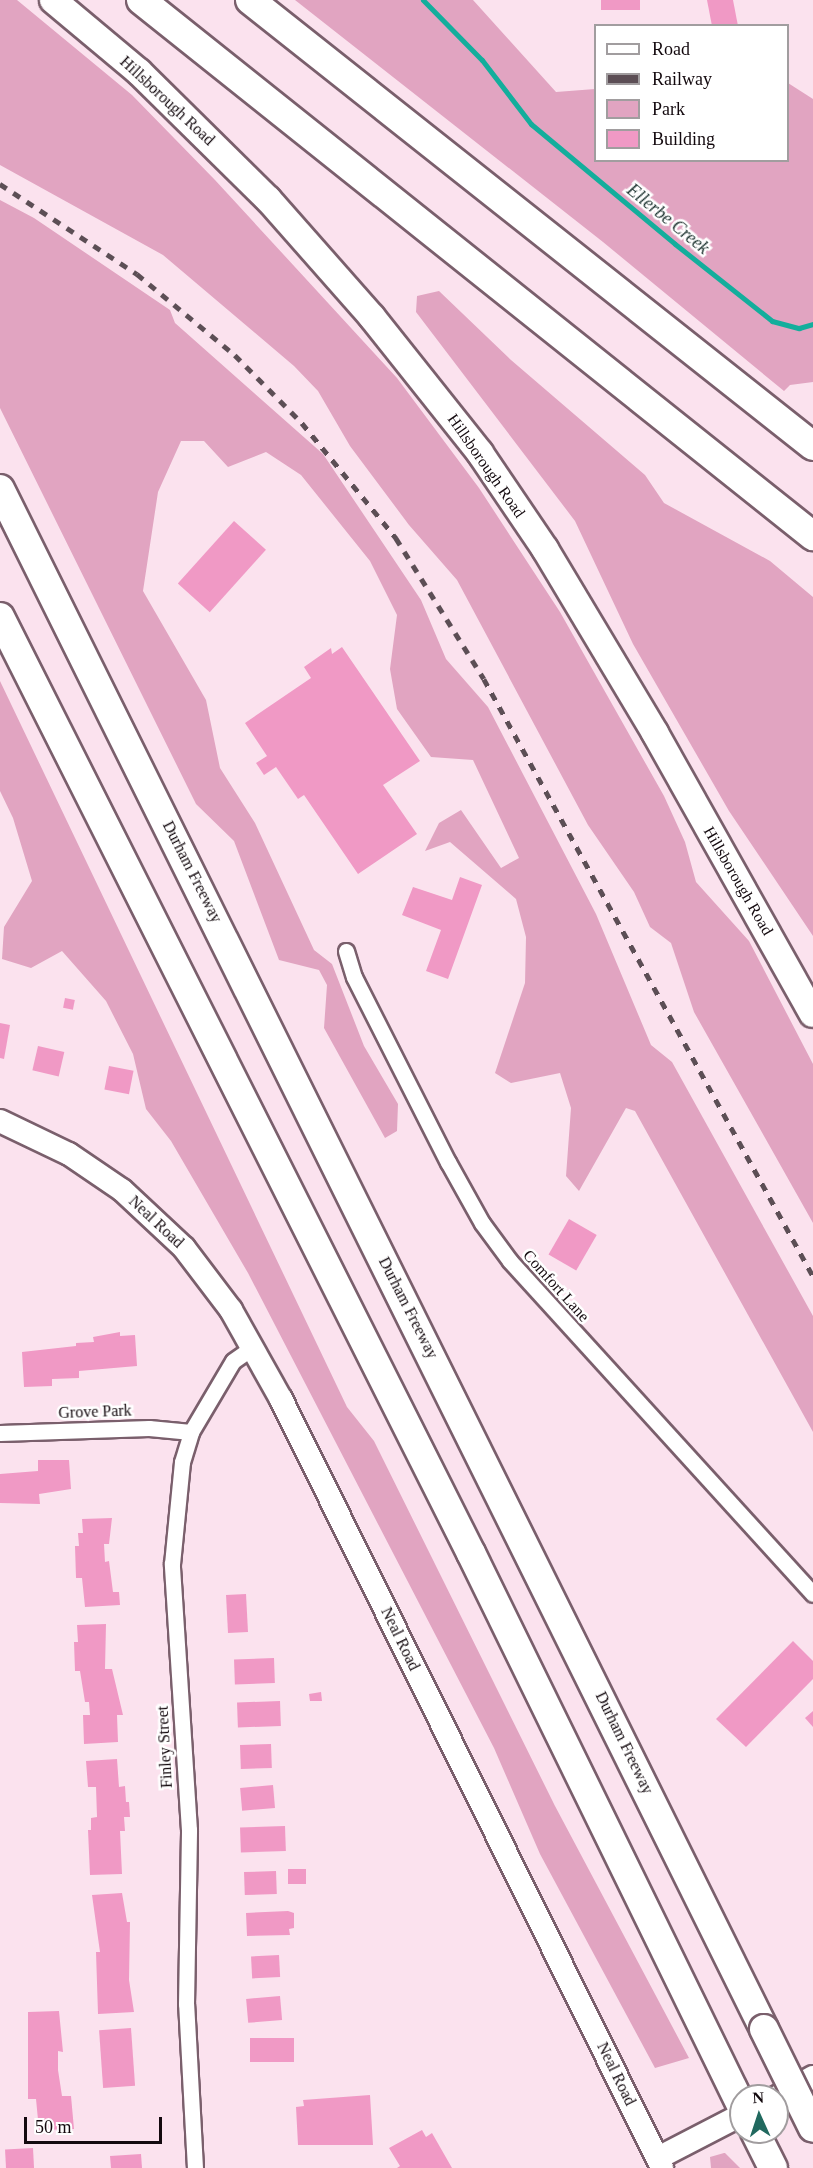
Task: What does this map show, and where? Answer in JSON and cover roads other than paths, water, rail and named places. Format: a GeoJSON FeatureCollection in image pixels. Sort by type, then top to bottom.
{"type":"FeatureCollection","features":[{"type":"Feature","properties":{"kind":"highway"},"geometry":{"type":"LineString","coordinates":[[141,0],[813,536]]}},
{"type":"Feature","properties":{"kind":"highway"},"geometry":{"type":"LineString","coordinates":[[250,0],[813,446]]}},
{"type":"Feature","properties":{"kind":"highway","name":"Durham Freeway"},"geometry":{"type":"LineString","coordinates":[[0,489],[813,2128]]}},
{"type":"Feature","properties":{"kind":"highway"},"geometry":{"type":"LineString","coordinates":[[0,617],[471,1554],[730,2084]]}},
{"type":"Feature","properties":{"kind":"highway"},"geometry":{"type":"LineString","coordinates":[[761,2144],[772,2166]]}},
{"type":"Feature","properties":{"kind":"main road","name":"Hillsborough Road"},"geometry":{"type":"LineString","coordinates":[[53,0],[139,72],[268,199],[372,317],[480,453],[545,549],[655,733],[813,1014]]}},
{"type":"Feature","properties":{"kind":"street","name":"Comfort Lane"},"geometry":{"type":"LineString","coordinates":[[346,951],[354,977],[448,1162],[495,1242],[554,1312],[813,1594]]}},
{"type":"Feature","properties":{"kind":"street","name":"Neal Road"},"geometry":{"type":"LineString","coordinates":[[0,1121],[77,1159],[150,1215],[206,1274],[253,1347],[660,2163],[729,2122]]}},
{"type":"Feature","properties":{"kind":"street","name":"Finley Street"},"geometry":{"type":"LineString","coordinates":[[195,2168],[186,2004],[189,1830],[172,1564],[182,1462],[191,1432],[233,1361],[253,1347]]}},
{"type":"Feature","properties":{"kind":"street","name":"Grove Park"},"geometry":{"type":"LineString","coordinates":[[0,1433],[148,1428],[191,1432]]}},
{"type":"Feature","properties":{"kind":"street"},"geometry":{"type":"LineString","coordinates":[[789,2090],[813,2077]]}},
{"type":"Feature","properties":{"kind":"waterway","name":"Ellerbe Creek"},"geometry":{"type":"LineString","coordinates":[[423,0],[482,60],[531,124],[675,244],[772,321],[799,328],[813,324]]}},
{"type":"Feature","properties":{"kind":"railway"},"geometry":{"type":"LineString","coordinates":[[0,184],[137,274],[235,355],[302,423],[396,538],[484,679],[813,1276]]}}]}
